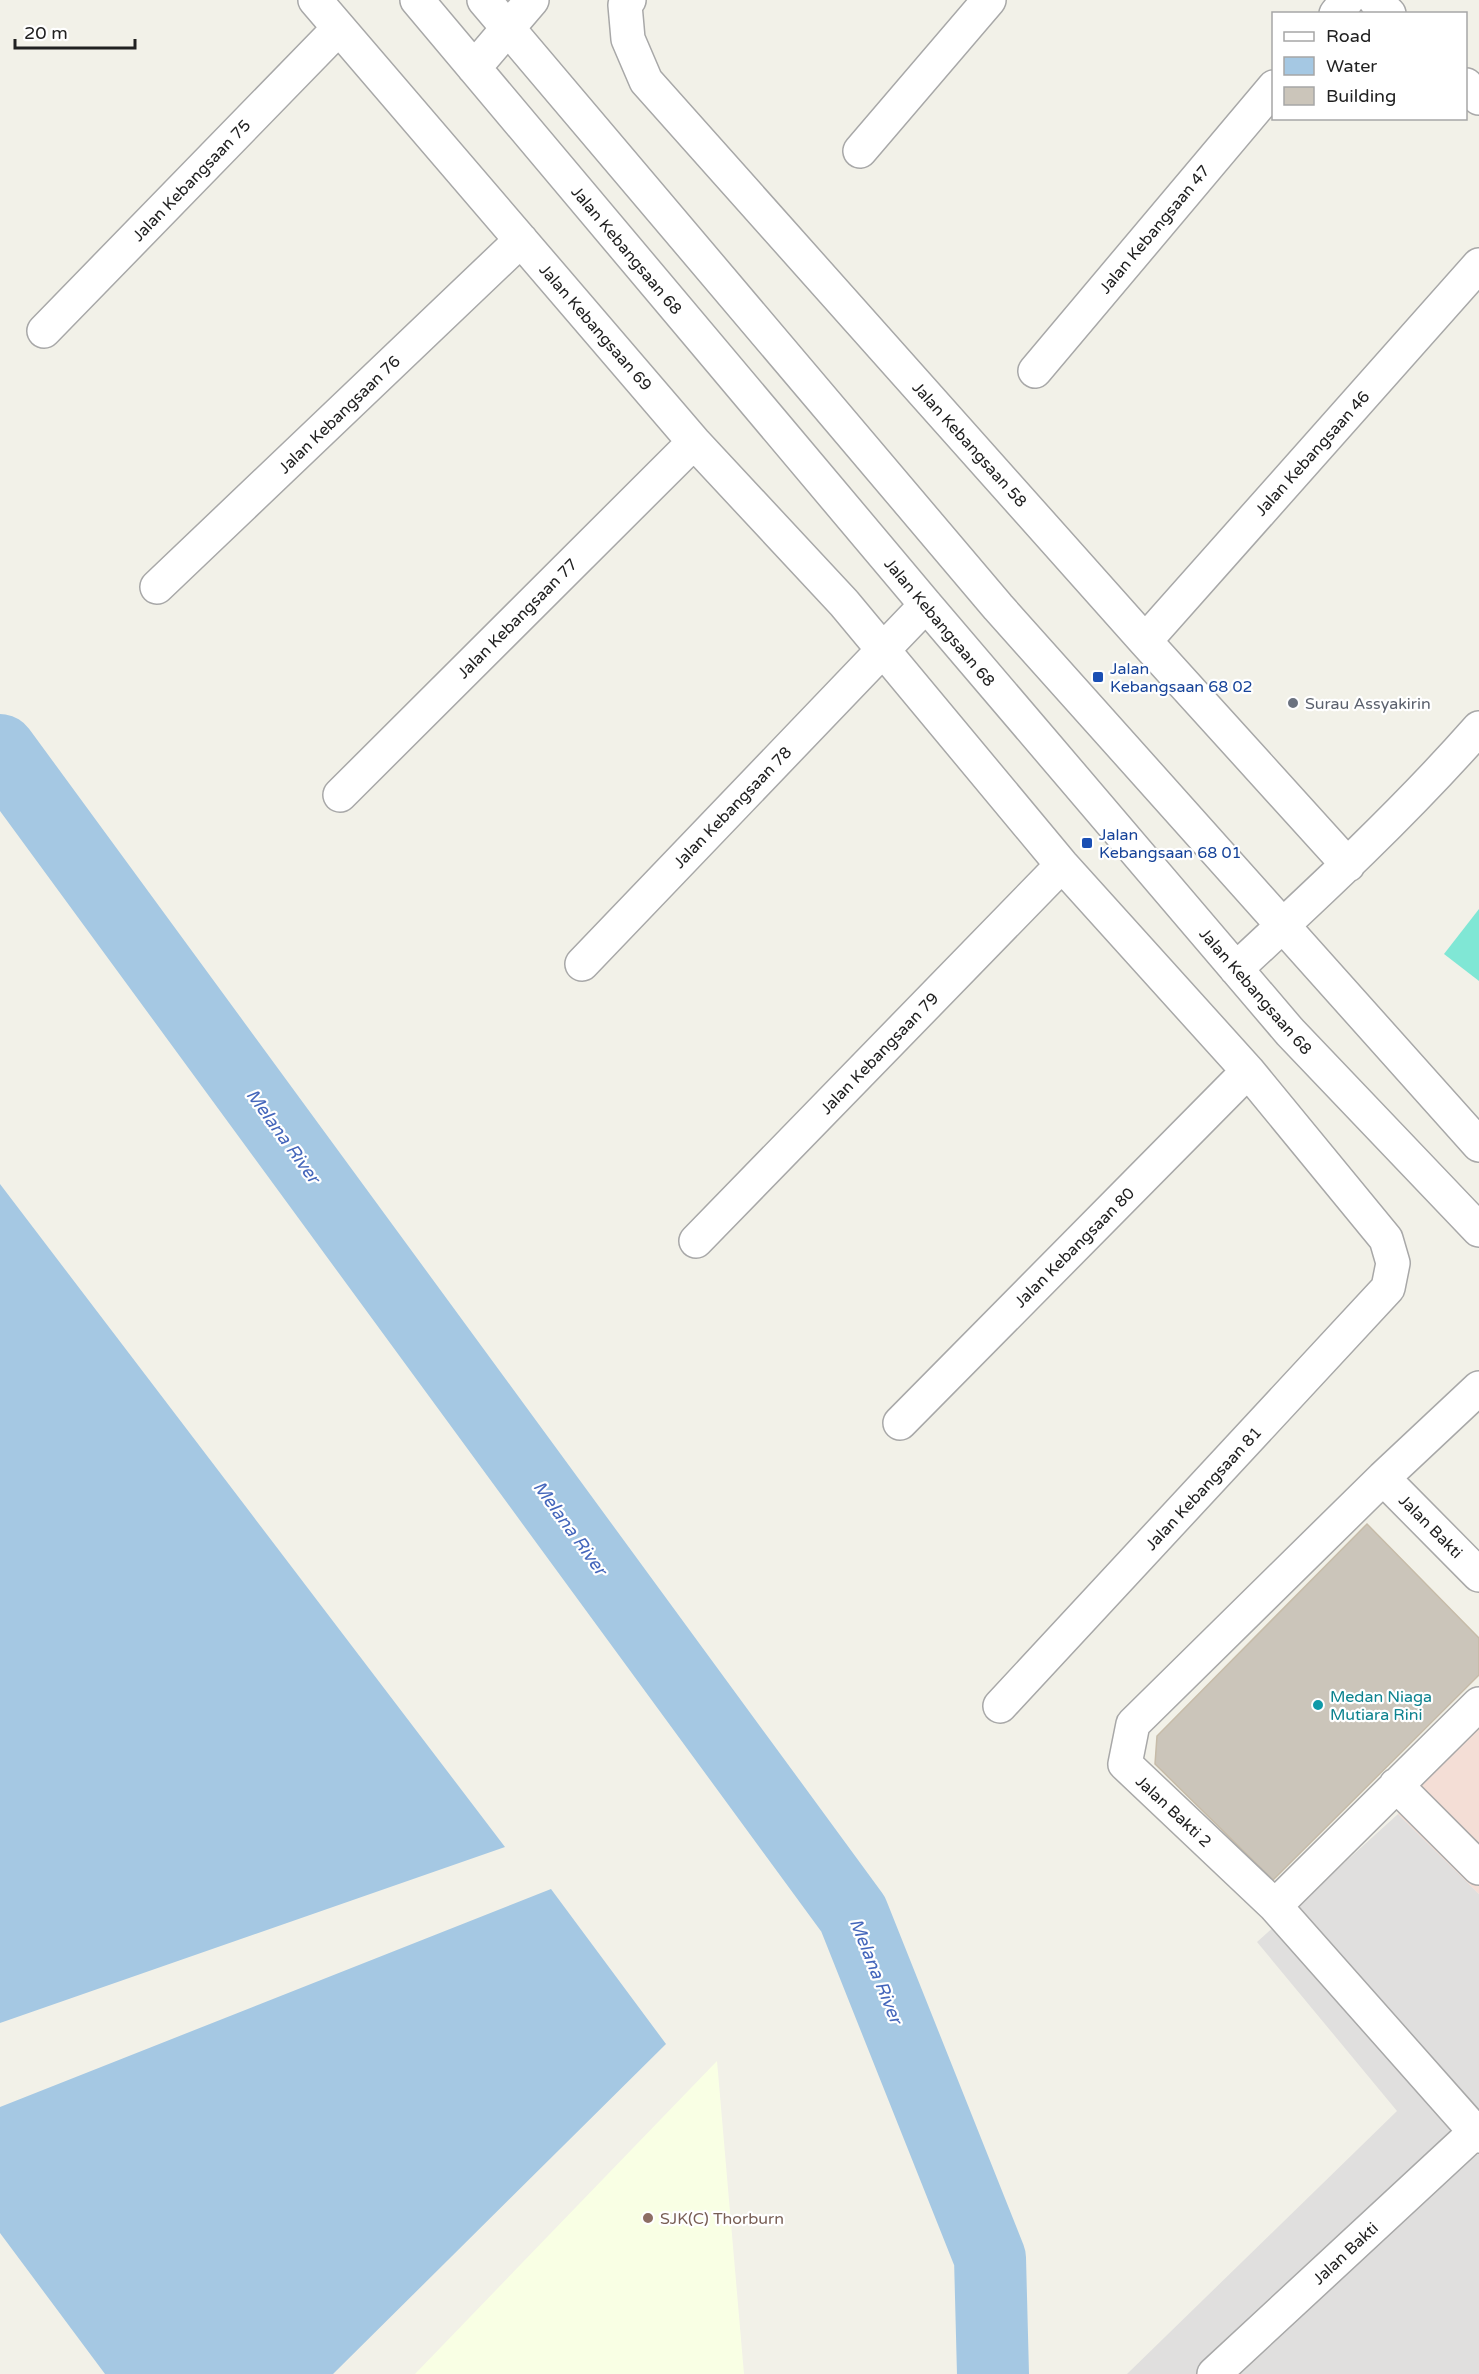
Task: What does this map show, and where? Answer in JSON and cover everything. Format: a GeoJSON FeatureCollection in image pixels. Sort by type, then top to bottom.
{"type":"FeatureCollection","features":[{"type":"Feature","properties":{"kind":"street","name":"Jalan Kebangsaan 69"},"geometry":{"type":"LineString","coordinates":[[315,0],[694,442],[844,603],[1062,865],[1248,1071],[1386,1239],[1393,1263]]}},
{"type":"Feature","properties":{"kind":"street","name":"Jalan Kebangsaan 68"},"geometry":{"type":"LineString","coordinates":[[417,0],[926,605],[1290,1032],[1479,1230]]}},
{"type":"Feature","properties":{"kind":"street"},"geometry":{"type":"LineString","coordinates":[[484,0],[998,607],[1479,1145]]}},
{"type":"Feature","properties":{"kind":"street"},"geometry":{"type":"LineString","coordinates":[[474,68],[532,0]]}},
{"type":"Feature","properties":{"kind":"street"},"geometry":{"type":"LineString","coordinates":[[860,151],[989,0]]}},
{"type":"Feature","properties":{"kind":"street"},"geometry":{"type":"LineString","coordinates":[[1337,12],[1347,0]]}},
{"type":"Feature","properties":{"kind":"street"},"geometry":{"type":"LineString","coordinates":[[1375,0],[1387,12]]}},
{"type":"Feature","properties":{"kind":"street","name":"Jalan Kebangsaan 58"},"geometry":{"type":"LineString","coordinates":[[627,3],[628,39],[646,81],[1145,641],[1348,865]]}},
{"type":"Feature","properties":{"kind":"street","name":"Jalan Kebangsaan 75"},"geometry":{"type":"LineString","coordinates":[[44,331],[339,28]]}},
{"type":"Feature","properties":{"kind":"street"},"geometry":{"type":"LineString","coordinates":[[1467,86],[1479,98]]}},
{"type":"Feature","properties":{"kind":"street","name":"Jalan Kebangsaan 47"},"geometry":{"type":"LineString","coordinates":[[1035,371],[1272,89]]}},
{"type":"Feature","properties":{"kind":"street","name":"Jalan Kebangsaan 76"},"geometry":{"type":"LineString","coordinates":[[157,587],[521,240]]}},
{"type":"Feature","properties":{"kind":"street","name":"Jalan Kebangsaan 46"},"geometry":{"type":"LineString","coordinates":[[1145,641],[1479,264]]}},
{"type":"Feature","properties":{"kind":"street","name":"Jalan Kebangsaan 77"},"geometry":{"type":"LineString","coordinates":[[339,795],[694,442]]}},
{"type":"Feature","properties":{"kind":"street","name":"Jalan Kebangsaan 78"},"geometry":{"type":"LineString","coordinates":[[582,964],[926,605]]}},
{"type":"Feature","properties":{"kind":"street"},"geometry":{"type":"LineString","coordinates":[[1236,969],[1348,865],[1436,777],[1479,728]]}},
{"type":"Feature","properties":{"kind":"street","name":"Jalan Kebangsaan 79"},"geometry":{"type":"LineString","coordinates":[[696,1241],[1062,865]]}},
{"type":"Feature","properties":{"kind":"street","name":"Jalan Kebangsaan 80"},"geometry":{"type":"LineString","coordinates":[[900,1423],[1248,1071]]}},
{"type":"Feature","properties":{"kind":"street","name":"Jalan Kebangsaan 81"},"geometry":{"type":"LineString","coordinates":[[1000,1707],[1388,1288],[1393,1263]]}},
{"type":"Feature","properties":{"kind":"street","name":"Jalan Bakti 2"},"geometry":{"type":"LineString","coordinates":[[1477,2134],[1275,1906],[1125,1764],[1133,1725],[1383,1478],[1479,1388]]}},
{"type":"Feature","properties":{"kind":"street","name":"Jalan Bakti"},"geometry":{"type":"LineString","coordinates":[[1383,1478],[1478,1571]]}},
{"type":"Feature","properties":{"kind":"street"},"geometry":{"type":"LineString","coordinates":[[1275,1906],[1479,1704]]}},
{"type":"Feature","properties":{"kind":"street"},"geometry":{"type":"LineString","coordinates":[[1396,1785],[1479,1869]]}},
{"type":"Feature","properties":{"kind":"street","name":"Jalan Bakti"},"geometry":{"type":"LineString","coordinates":[[1214,2374],[1477,2134]]}},
{"type":"Feature","properties":{"kind":"shaded area"},"geometry":{"type":"Polygon","coordinates":[[[1479,909],[1479,981],[1444,954],[1479,909]]]}},
{"type":"Feature","properties":{"kind":"shaded area"},"geometry":{"type":"Polygon","coordinates":[[[1479,1728],[1479,1894],[1398,1814],[1414,1788],[1479,1728]]]}},
{"type":"Feature","properties":{"kind":"shaded area"},"geometry":{"type":"Polygon","coordinates":[[[1398,1814],[1479,1894],[1479,2374],[1127,2374],[1397,2111],[1257,1942],[1398,1814]]]}},
{"type":"Feature","properties":{"kind":"shaded area","name":"SJK(C) Thorburn"},"geometry":{"type":"Polygon","coordinates":[[[717,2061],[744,2374],[415,2374],[717,2061]]]}},
{"type":"Feature","properties":{"kind":"water"},"geometry":{"type":"Polygon","coordinates":[[[0,1184],[505,1847],[0,2023],[0,1184]]]}},
{"type":"Feature","properties":{"kind":"water"},"geometry":{"type":"Polygon","coordinates":[[[551,1889],[666,2044],[333,2374],[105,2374],[0,2233],[0,2107],[551,1889]]]}},
{"type":"Feature","properties":{"kind":"building","name":"Medan Niaga Mutiara Rini"},"geometry":{"type":"Polygon","coordinates":[[[1367,1524],[1479,1638],[1479,1675],[1273,1880],[1155,1764],[1157,1736],[1367,1524]]]}},
{"type":"Feature","properties":{"kind":"waterway","name":"Melana River"},"geometry":{"type":"LineString","coordinates":[[0,750],[853,1914],[990,2258],[993,2374]]}},
{"type":"Feature","properties":{"kind":"place","name":"Jalan Kebangsaan 68 02"},"geometry":{"type":"Point","coordinates":[1098,677]}},
{"type":"Feature","properties":{"kind":"place","name":"Surau Assyakirin"},"geometry":{"type":"Point","coordinates":[1293,703]}},
{"type":"Feature","properties":{"kind":"place","name":"Jalan Kebangsaan 68 01"},"geometry":{"type":"Point","coordinates":[1087,843]}},
{"type":"Feature","properties":{"kind":"place","name":"Medan Niaga Mutiara Rini"},"geometry":{"type":"Point","coordinates":[1318,1705]}},
{"type":"Feature","properties":{"kind":"place","name":"SJK(C) Thorburn"},"geometry":{"type":"Point","coordinates":[648,2218]}}]}
